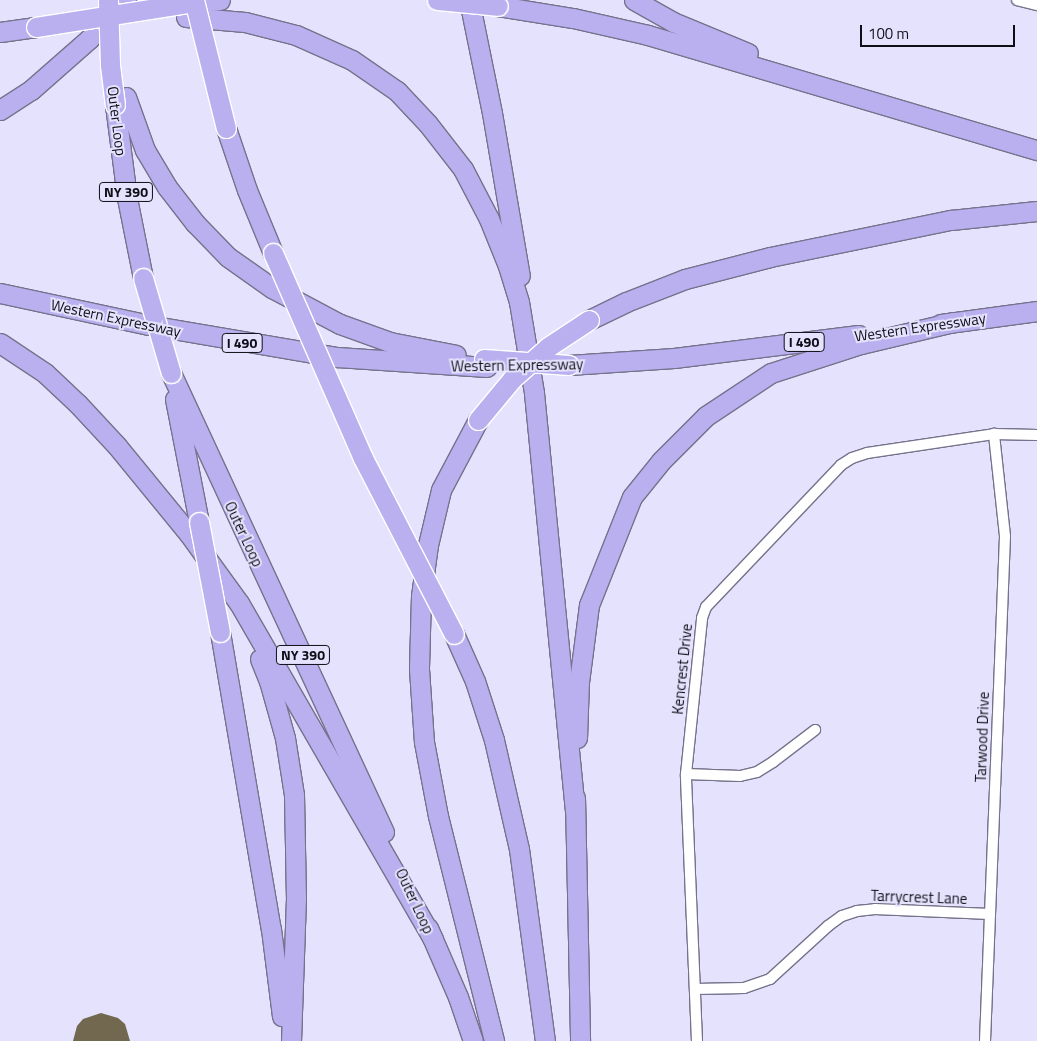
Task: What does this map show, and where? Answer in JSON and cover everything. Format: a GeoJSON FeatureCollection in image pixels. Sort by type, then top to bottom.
{"type":"FeatureCollection","features":[{"type":"Feature","properties":{"kind":"highway"},"geometry":{"type":"LineString","coordinates":[[109,0],[118,64],[120,101],[145,150],[167,187],[195,223],[228,257],[272,288],[340,324],[407,346],[486,363]]}},
{"type":"Feature","properties":{"kind":"highway"},"geometry":{"type":"LineString","coordinates":[[0,110],[31,90],[53,71],[89,39],[126,0]]}},
{"type":"Feature","properties":{"kind":"highway"},"geometry":{"type":"LineString","coordinates":[[0,32],[189,7],[220,0]]}},
{"type":"Feature","properties":{"kind":"highway"},"geometry":{"type":"LineString","coordinates":[[437,0],[498,6],[572,18],[648,35],[1037,150]]}},
{"type":"Feature","properties":{"kind":"highway"},"geometry":{"type":"LineString","coordinates":[[469,0],[492,113],[520,276],[519,302]]}},
{"type":"Feature","properties":{"kind":"highway"},"geometry":{"type":"LineString","coordinates":[[634,0],[672,22],[763,60],[878,102]]}},
{"type":"Feature","properties":{"kind":"highway"},"geometry":{"type":"LineString","coordinates":[[189,7],[247,190],[273,253],[363,458],[454,634],[475,681],[494,740],[520,849],[545,1041]]}},
{"type":"Feature","properties":{"kind":"highway"},"geometry":{"type":"LineString","coordinates":[[189,7],[296,35],[352,60],[397,91],[428,124],[463,169],[490,219],[519,302],[534,393],[575,810]]}},
{"type":"Feature","properties":{"kind":"highway","name":"Outer Loop"},"geometry":{"type":"LineString","coordinates":[[120,101],[127,198],[143,278],[170,374],[433,939],[473,1041]]}},
{"type":"Feature","properties":{"kind":"highway"},"geometry":{"type":"LineString","coordinates":[[494,1041],[438,816],[424,742],[419,669],[421,596],[428,545],[442,490],[478,420],[512,378],[548,347],[589,320],[626,302],[685,279],[770,257],[951,220],[1037,211]]}},
{"type":"Feature","properties":{"kind":"highway","name":"Western Expressway"},"geometry":{"type":"LineString","coordinates":[[0,293],[149,326],[338,357],[569,365],[674,358],[1037,311]]}},
{"type":"Feature","properties":{"kind":"highway"},"geometry":{"type":"LineString","coordinates":[[580,1041],[575,810],[579,682],[589,605],[632,497],[661,461],[706,416],[771,373],[861,344],[953,322]]}},
{"type":"Feature","properties":{"kind":"highway"},"geometry":{"type":"LineString","coordinates":[[0,343],[45,373],[117,446],[175,515],[228,587],[433,939]]}},
{"type":"Feature","properties":{"kind":"highway"},"geometry":{"type":"LineString","coordinates":[[170,374],[220,632],[272,937],[284,1041]]}},
{"type":"Feature","properties":{"kind":"highway"},"geometry":{"type":"LineString","coordinates":[[228,587],[269,681],[285,738],[294,795],[296,898],[291,1041]]}},
{"type":"Feature","properties":{"kind":"street"},"geometry":{"type":"LineString","coordinates":[[1017,0],[1032,3]]}},
{"type":"Feature","properties":{"kind":"street","name":"Kencrest Drive"},"geometry":{"type":"LineString","coordinates":[[697,1041],[686,774],[702,618],[706,607],[841,464],[852,458],[867,453],[994,434],[1037,435]]}},
{"type":"Feature","properties":{"kind":"street","name":"Tarwood Drive"},"geometry":{"type":"LineString","coordinates":[[985,1041],[1005,536],[994,434]]}},
{"type":"Feature","properties":{"kind":"street"},"geometry":{"type":"LineString","coordinates":[[686,774],[740,776],[757,772],[815,730]]}},
{"type":"Feature","properties":{"kind":"street","name":"Tarrycrest Lane"},"geometry":{"type":"LineString","coordinates":[[695,989],[744,988],[770,979],[828,926],[842,916],[857,911],[875,909],[990,914]]}},
{"type":"Feature","properties":{"kind":"building"},"geometry":{"type":"Polygon","coordinates":[[[101,1013],[118,1018],[125,1024],[130,1041],[73,1041],[77,1026],[83,1019],[101,1013]]]}}]}
